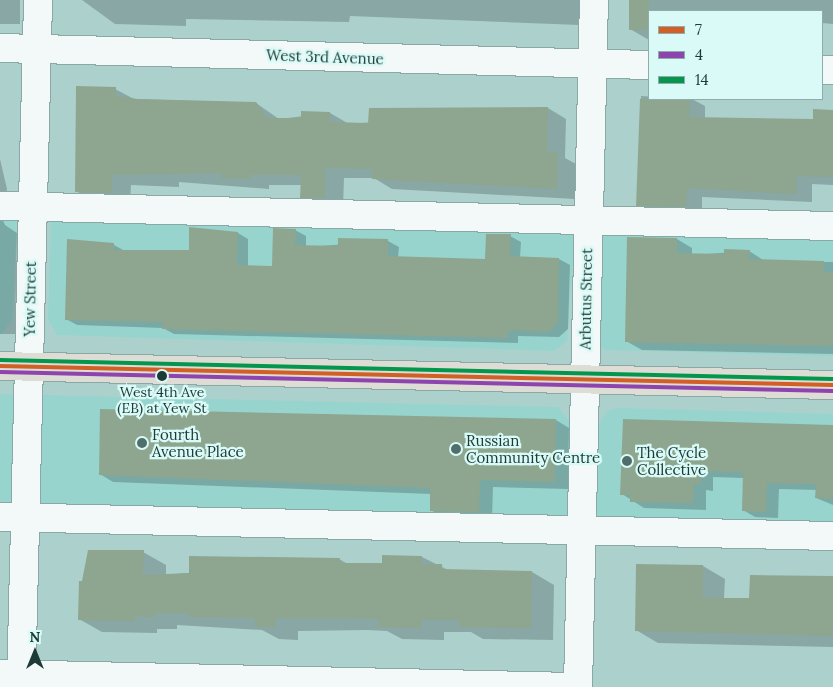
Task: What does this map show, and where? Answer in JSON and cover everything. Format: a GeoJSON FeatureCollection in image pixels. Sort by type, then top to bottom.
{"type":"FeatureCollection","features":[{"type":"Feature","properties":{"kind":"main road"},"geometry":{"type":"LineString","coordinates":[[0,366],[833,386]]}},
{"type":"Feature","properties":{"kind":"street","name":"Yew Street"},"geometry":{"type":"LineString","coordinates":[[14,678],[12,518],[29,366],[38,0]]}},
{"type":"Feature","properties":{"kind":"street","name":"Arbutus Street"},"geometry":{"type":"LineString","coordinates":[[578,687],[594,0]]}},
{"type":"Feature","properties":{"kind":"street","name":"West 3rd Avenue"},"geometry":{"type":"LineString","coordinates":[[0,48],[648,66]]}},
{"type":"Feature","properties":{"kind":"street"},"geometry":{"type":"LineString","coordinates":[[0,206],[833,226]]}},
{"type":"Feature","properties":{"kind":"street"},"geometry":{"type":"LineString","coordinates":[[12,518],[833,536]]}},
{"type":"Feature","properties":{"kind":"street"},"geometry":{"type":"LineString","coordinates":[[14,678],[573,687]]}},
{"type":"Feature","properties":{"kind":"shaded area"},"geometry":{"type":"Polygon","coordinates":[[[0,215],[17,219],[12,320],[0,336],[0,215]]]}},
{"type":"Feature","properties":{"kind":"shaded area"},"geometry":{"type":"Polygon","coordinates":[[[51,217],[560,226],[575,235],[567,341],[554,351],[57,335],[48,320],[51,217]]]}},
{"type":"Feature","properties":{"kind":"shaded area"},"geometry":{"type":"Polygon","coordinates":[[[833,232],[833,356],[607,350],[596,345],[597,233],[833,232]]]}},
{"type":"Feature","properties":{"kind":"shaded area"},"geometry":{"type":"Polygon","coordinates":[[[0,394],[558,407],[572,424],[570,510],[563,518],[0,507],[0,394]]]}},
{"type":"Feature","properties":{"kind":"shaded area"},"geometry":{"type":"Polygon","coordinates":[[[618,408],[833,414],[833,529],[596,522],[598,425],[607,411],[618,408]]]}},
{"type":"Feature","properties":{"kind":"building"},"geometry":{"type":"Polygon","coordinates":[[[629,0],[649,0],[648,30],[629,30],[629,0]]]}},
{"type":"Feature","properties":{"kind":"building"},"geometry":{"type":"Polygon","coordinates":[[[76,86],[116,87],[116,96],[138,99],[256,102],[267,118],[301,118],[301,111],[330,112],[330,122],[368,123],[369,108],[548,107],[547,152],[558,152],[557,189],[372,179],[372,169],[325,168],[325,198],[300,198],[301,175],[250,175],[250,179],[221,178],[222,173],[112,175],[112,193],[75,192],[76,86]]]}},
{"type":"Feature","properties":{"kind":"building"},"geometry":{"type":"Polygon","coordinates":[[[640,99],[690,100],[689,117],[813,119],[813,109],[833,110],[833,177],[797,176],[796,194],[687,188],[686,207],[636,206],[640,99]]]}},
{"type":"Feature","properties":{"kind":"building"},"geometry":{"type":"Polygon","coordinates":[[[189,227],[238,232],[237,265],[272,266],[273,228],[296,229],[295,245],[338,246],[338,238],[388,239],[388,256],[485,259],[486,234],[511,234],[510,256],[559,258],[558,323],[548,332],[508,330],[508,338],[162,329],[163,322],[65,320],[67,239],[114,243],[114,250],[189,250],[189,227]]]}},
{"type":"Feature","properties":{"kind":"building"},"geometry":{"type":"Polygon","coordinates":[[[627,237],[677,238],[677,253],[724,254],[724,249],[750,250],[749,259],[824,261],[824,272],[833,272],[833,346],[625,342],[627,237]]]}},
{"type":"Feature","properties":{"kind":"building"},"geometry":{"type":"Polygon","coordinates":[[[100,409],[556,419],[555,482],[480,480],[479,512],[430,511],[430,488],[99,475],[100,409]]]}},
{"type":"Feature","properties":{"kind":"building"},"geometry":{"type":"Polygon","coordinates":[[[623,419],[833,425],[833,499],[815,498],[816,484],[767,483],[766,512],[742,511],[743,472],[701,471],[701,484],[694,484],[693,503],[630,502],[630,495],[620,495],[623,419]]]}},
{"type":"Feature","properties":{"kind":"building"},"geometry":{"type":"Polygon","coordinates":[[[88,550],[144,550],[143,575],[189,573],[189,556],[340,558],[339,563],[382,563],[382,555],[422,556],[422,564],[442,564],[442,569],[532,571],[531,628],[459,627],[459,620],[422,620],[422,628],[378,627],[379,619],[343,618],[276,618],[276,627],[255,627],[255,618],[188,617],[188,613],[155,613],[155,617],[135,616],[135,621],[78,620],[79,581],[82,581],[88,550]]]}},
{"type":"Feature","properties":{"kind":"building"},"geometry":{"type":"Polygon","coordinates":[[[636,564],[703,565],[703,598],[749,598],[750,575],[833,576],[833,636],[635,631],[636,564]]]}},
{"type":"Feature","properties":{"kind":"transit line","name":"14"},"geometry":{"type":"LineString","coordinates":[[0,360],[833,379]]}},
{"type":"Feature","properties":{"kind":"transit line","name":"7"},"geometry":{"type":"LineString","coordinates":[[0,366],[833,385]]}},
{"type":"Feature","properties":{"kind":"transit line","name":"4"},"geometry":{"type":"LineString","coordinates":[[0,372],[833,391]]}},
{"type":"Feature","properties":{"kind":"place","name":"West 4th Ave (EB) at Yew St"},"geometry":{"type":"Point","coordinates":[162,376]}},
{"type":"Feature","properties":{"kind":"place","name":"Fourth Avenue Place"},"geometry":{"type":"Point","coordinates":[142,443]}},
{"type":"Feature","properties":{"kind":"place","name":"Russian Community Centre"},"geometry":{"type":"Point","coordinates":[456,449]}},
{"type":"Feature","properties":{"kind":"place","name":"The Cycle Collective"},"geometry":{"type":"Point","coordinates":[627,461]}}]}
